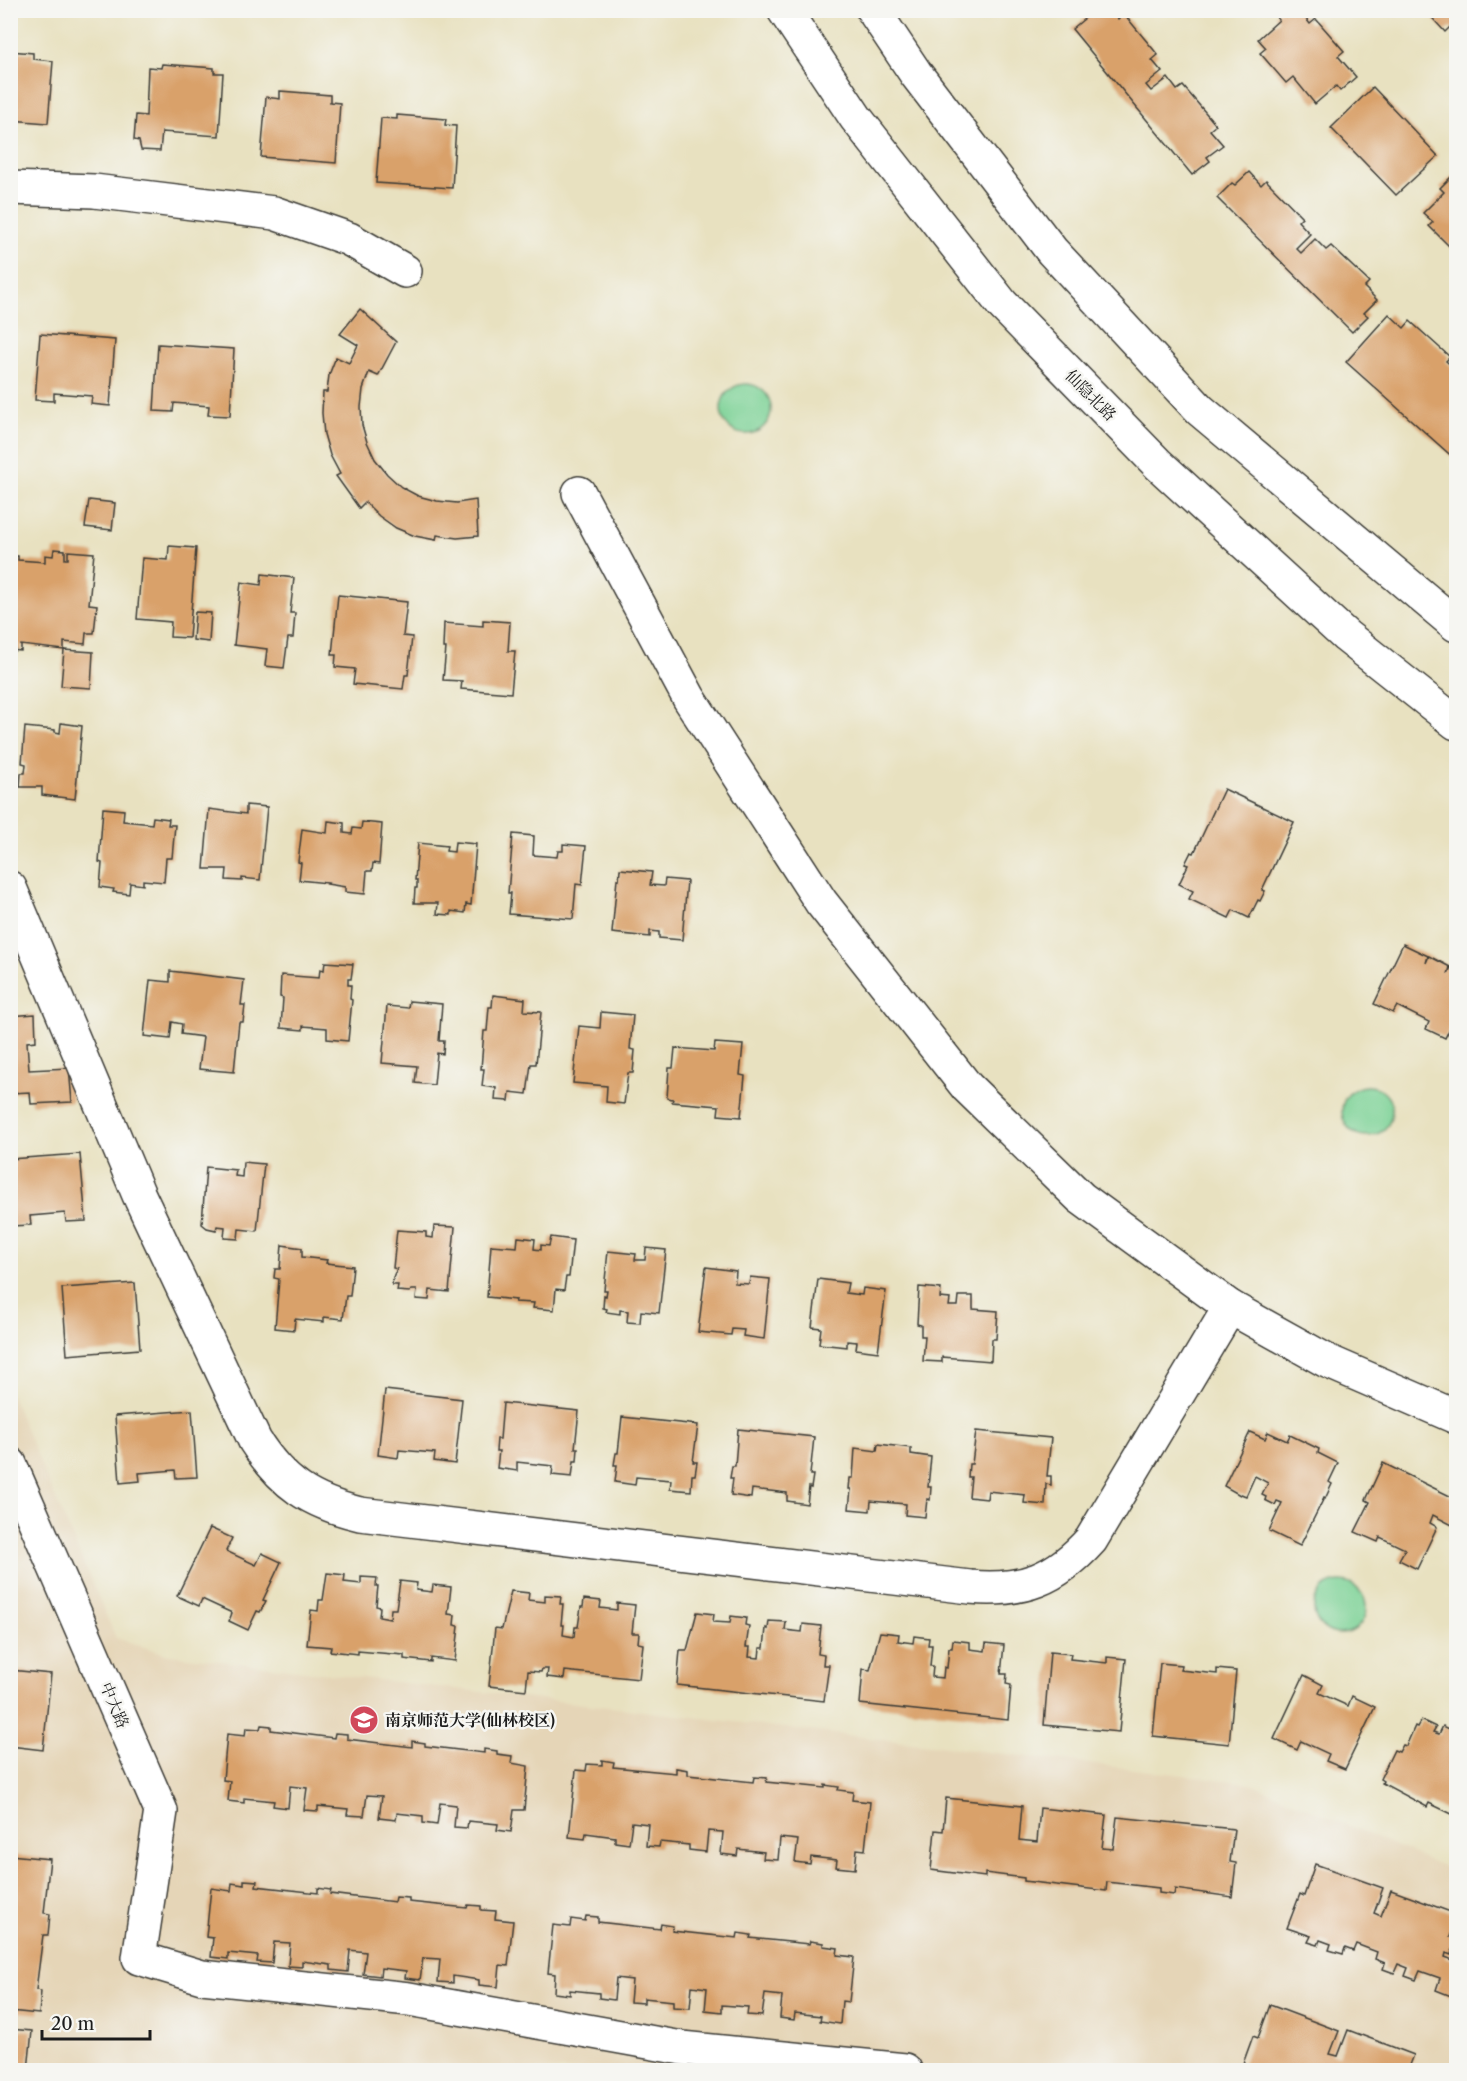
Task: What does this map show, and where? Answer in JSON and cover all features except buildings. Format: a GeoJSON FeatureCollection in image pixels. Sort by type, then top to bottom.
{"type":"FeatureCollection","features":[{"type":"Feature","properties":{"kind":"street","name":"仙隐北路"},"geometry":{"type":"LineString","coordinates":[[784,10],[856,118],[1002,304],[1158,464],[1346,636],[1456,723]]}},
{"type":"Feature","properties":{"kind":"street"},"geometry":{"type":"LineString","coordinates":[[873,10],[916,74],[1052,251],[1200,410],[1456,625]]}},
{"type":"Feature","properties":{"kind":"street"},"geometry":{"type":"LineString","coordinates":[[10,188],[94,191],[274,213],[349,239],[405,271]]}},
{"type":"Feature","properties":{"kind":"street"},"geometry":{"type":"LineString","coordinates":[[579,493],[689,698],[821,902],[960,1077],[1081,1198],[1230,1307],[1327,1361],[1456,1417]]}},
{"type":"Feature","properties":{"kind":"street"},"geometry":{"type":"LineString","coordinates":[[10,888],[139,1195],[255,1441],[270,1463],[288,1482],[310,1497],[334,1508],[372,1515],[958,1586],[993,1589],[1017,1587],[1040,1580],[1059,1570],[1077,1556],[1091,1540],[1230,1307]]}},
{"type":"Feature","properties":{"kind":"street","name":"中大路"},"geometry":{"type":"LineString","coordinates":[[10,1464],[161,1811],[139,1958],[202,1977],[409,1999],[682,2048],[905,2070]]}},
{"type":"Feature","properties":{"kind":"shaded area","name":"南京师范大学(仙林校区)"},"geometry":{"type":"Polygon","coordinates":[[[10,1393],[116,1638],[169,1655],[1250,1783],[1456,1872],[1456,2070],[11,2070],[10,1393]]]}},
{"type":"Feature","properties":{"kind":"green space"},"geometry":{"type":"Polygon","coordinates":[[[746,384],[764,391],[771,409],[764,427],[746,434],[728,427],[721,409],[728,391],[746,384]]]}},
{"type":"Feature","properties":{"kind":"green space"},"geometry":{"type":"Polygon","coordinates":[[[1367,1086],[1385,1093],[1392,1111],[1385,1129],[1367,1136],[1349,1129],[1342,1111],[1349,1093],[1367,1086]]]}},
{"type":"Feature","properties":{"kind":"green space"},"geometry":{"type":"Polygon","coordinates":[[[1335,1582],[1345,1582],[1355,1586],[1362,1593],[1366,1608],[1362,1623],[1355,1630],[1345,1634],[1335,1634],[1325,1630],[1318,1623],[1314,1613],[1314,1603],[1318,1593],[1325,1586],[1335,1582]]]}},
{"type":"Feature","properties":{"kind":"place","name":"南京师范大学(仙林校区)"},"geometry":{"type":"Point","coordinates":[364,1720]}}]}
